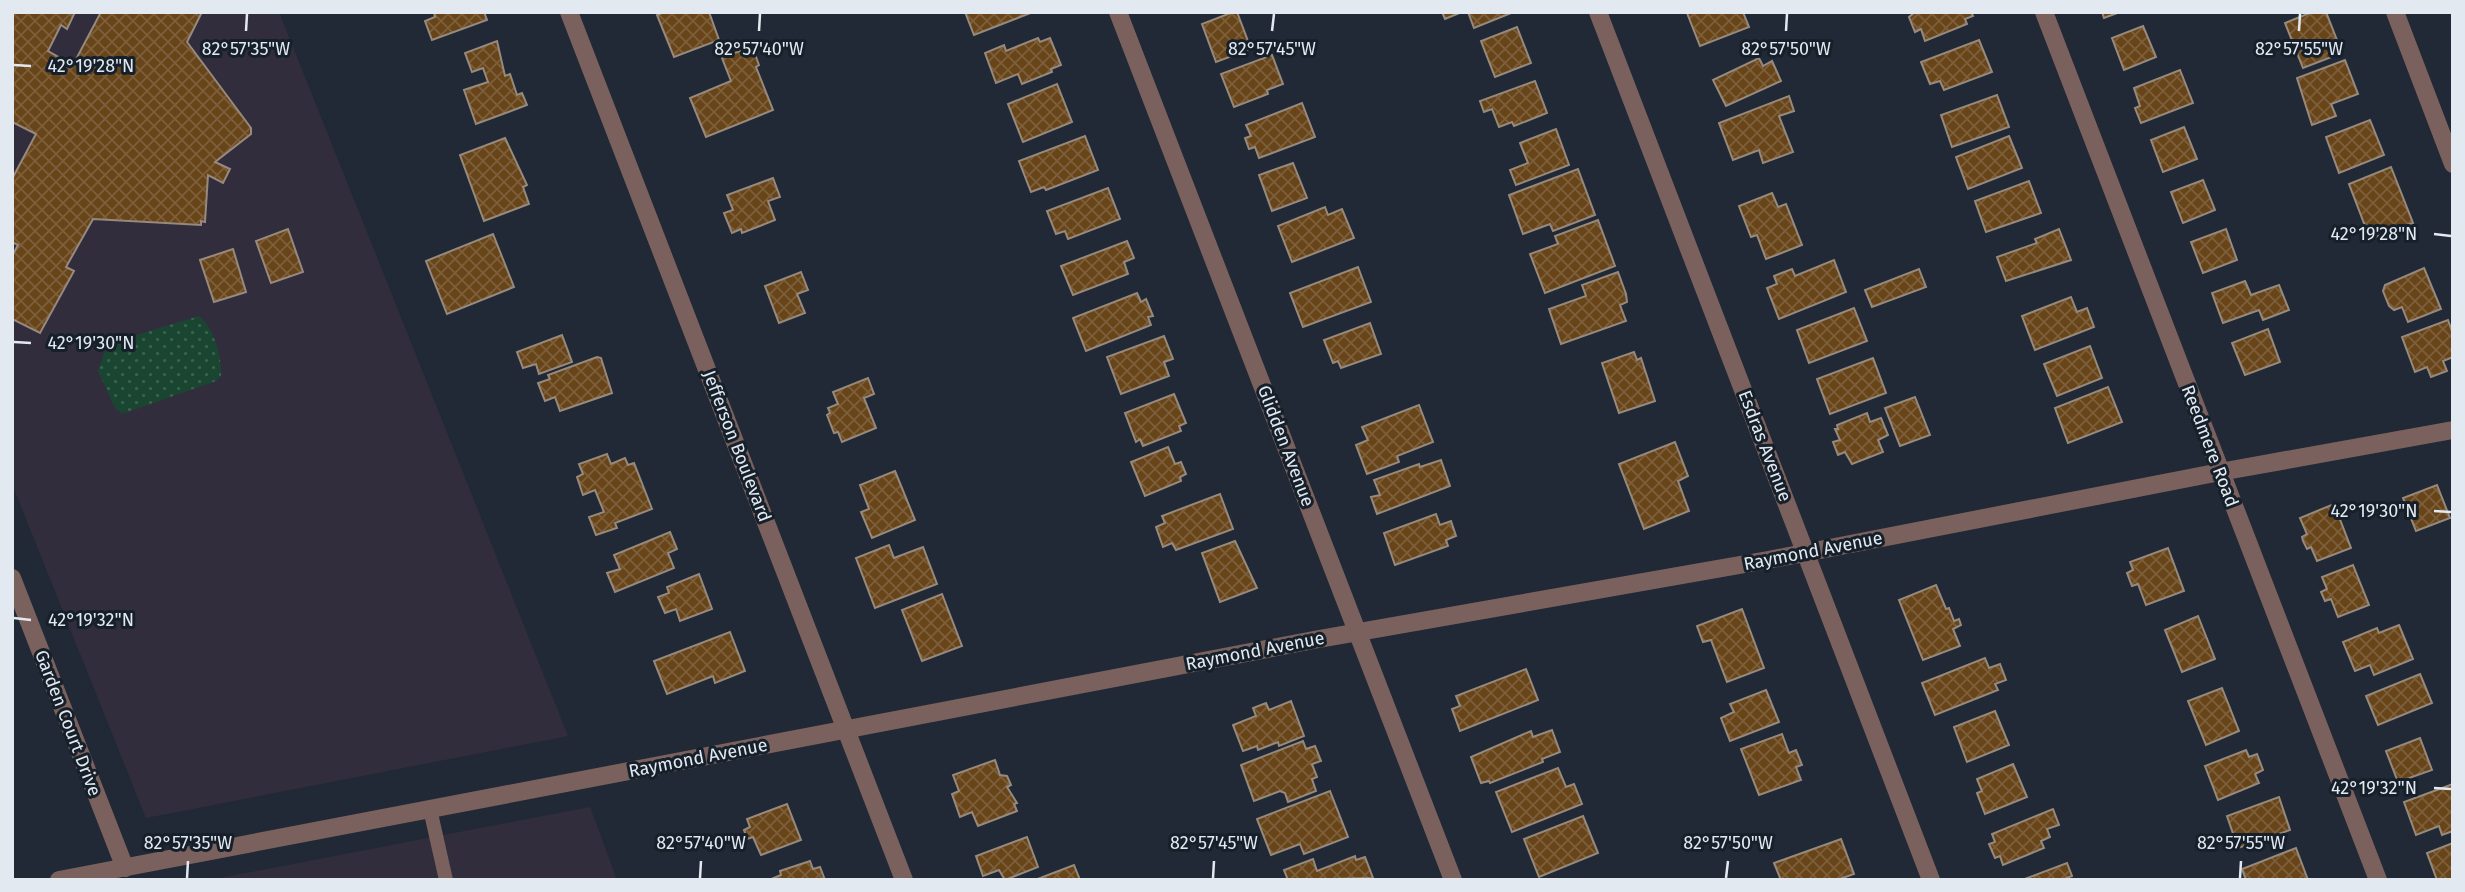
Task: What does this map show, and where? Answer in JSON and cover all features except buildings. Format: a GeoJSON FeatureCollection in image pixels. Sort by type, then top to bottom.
{"type":"FeatureCollection","features":[{"type":"Feature","properties":{"kind":"street","name":"Jefferson Boulevard"},"geometry":{"type":"LineString","coordinates":[[569,12],[904,880]]}},
{"type":"Feature","properties":{"kind":"street","name":"Glidden Avenue"},"geometry":{"type":"LineString","coordinates":[[1118,12],[1452,880]]}},
{"type":"Feature","properties":{"kind":"street","name":"Esdras Avenue"},"geometry":{"type":"LineString","coordinates":[[1598,12],[1931,880]]}},
{"type":"Feature","properties":{"kind":"street","name":"Reedmere Road"},"geometry":{"type":"LineString","coordinates":[[2044,12],[2378,880]]}},
{"type":"Feature","properties":{"kind":"street"},"geometry":{"type":"LineString","coordinates":[[2395,12],[2453,164]]}},
{"type":"Feature","properties":{"kind":"street","name":"Raymond Avenue"},"geometry":{"type":"LineString","coordinates":[[59,880],[1358,632],[1807,553],[2220,472],[2453,430]]}},
{"type":"Feature","properties":{"kind":"street","name":"Garden Court Drive"},"geometry":{"type":"LineString","coordinates":[[12,578],[125,868]]}},
{"type":"Feature","properties":{"kind":"lane"},"geometry":{"type":"LineString","coordinates":[[429,808],[446,880]]}},
{"type":"Feature","properties":{"kind":"shaded area"},"geometry":{"type":"Polygon","coordinates":[[[12,12],[279,12],[568,736],[146,818],[12,484],[12,12]]]}},
{"type":"Feature","properties":{"kind":"shaded area"},"geometry":{"type":"Polygon","coordinates":[[[590,807],[617,880],[209,880],[590,807]]]}},
{"type":"Feature","properties":{"kind":"green space"},"geometry":{"type":"Polygon","coordinates":[[[199,316],[209,327],[216,343],[221,376],[216,381],[122,414],[114,406],[98,371],[107,344],[199,316]]]}}]}
